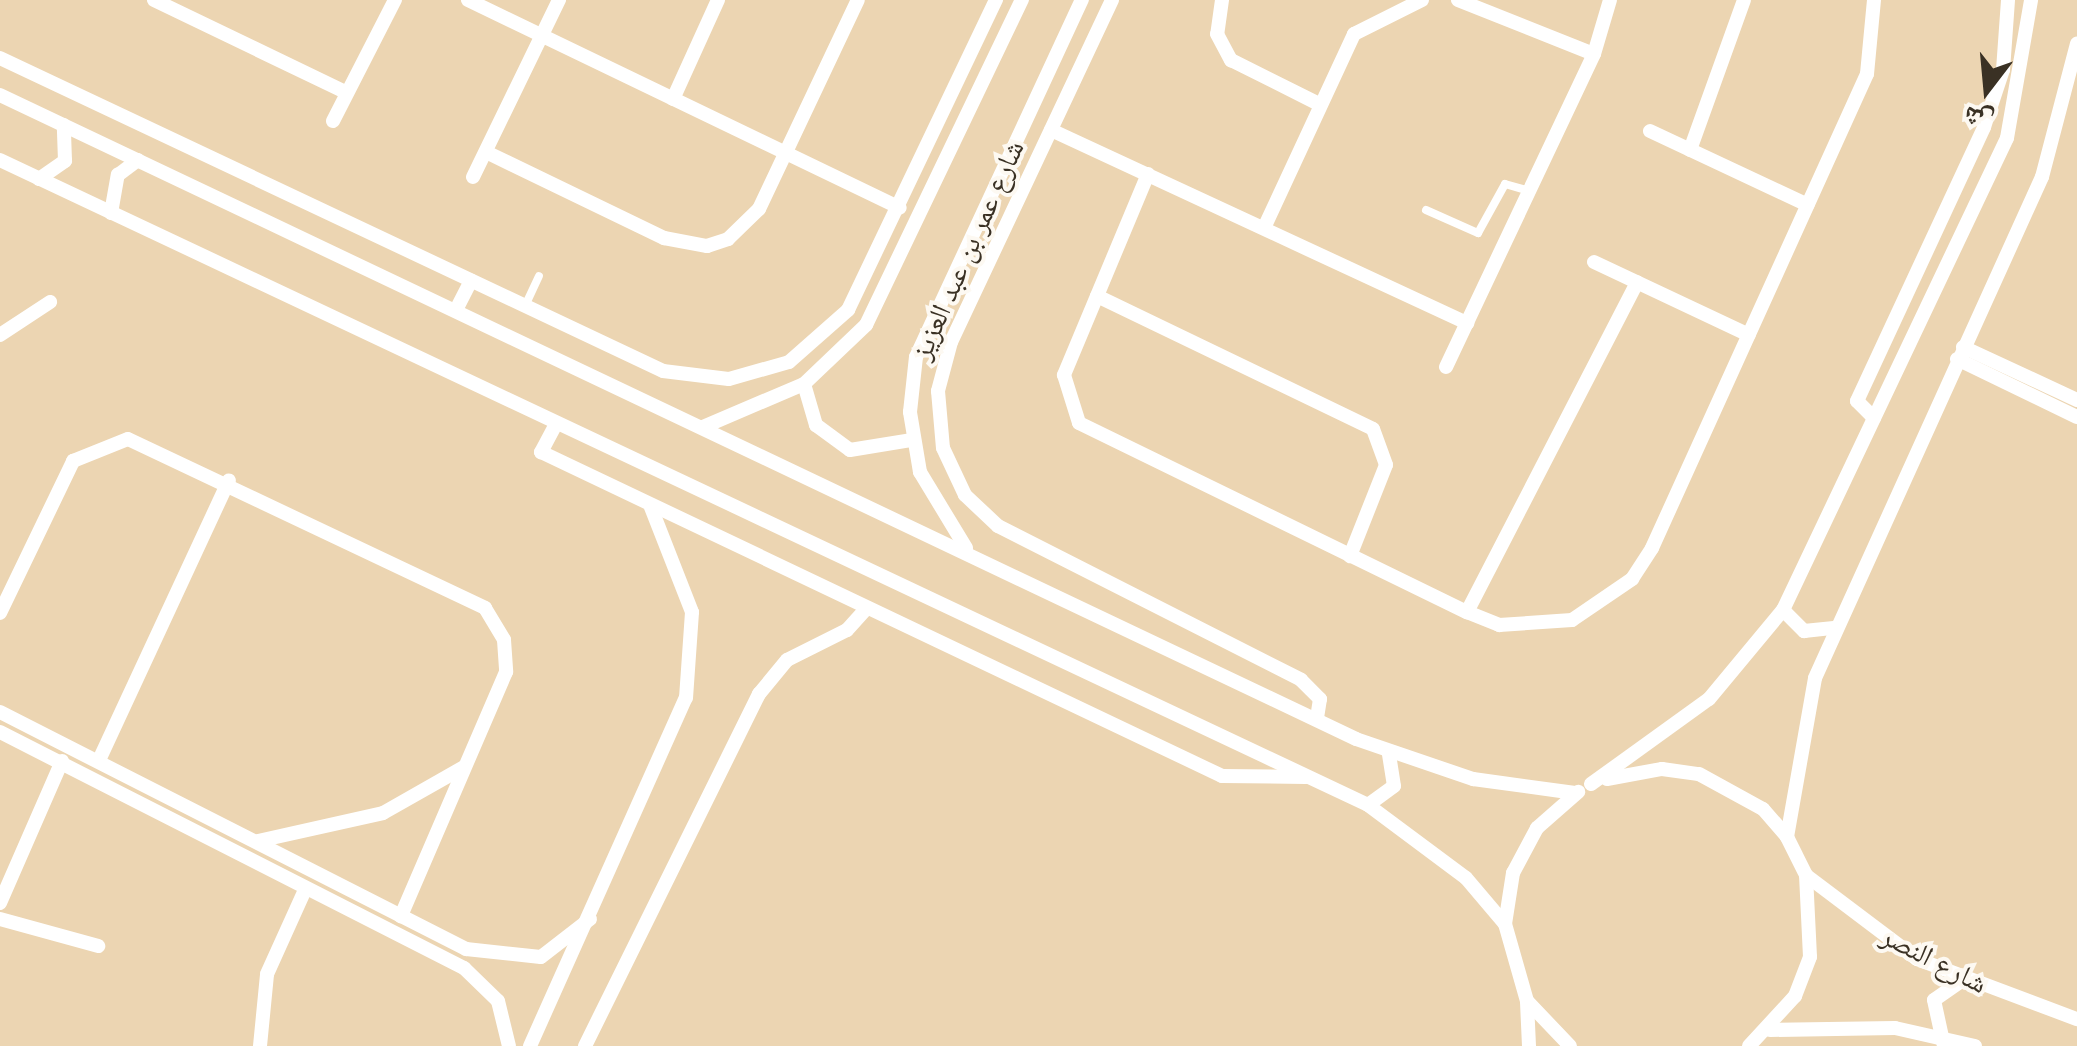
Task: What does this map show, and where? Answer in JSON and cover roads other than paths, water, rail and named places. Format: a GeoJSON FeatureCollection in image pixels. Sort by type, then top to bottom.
{"type":"FeatureCollection","features":[{"type":"Feature","properties":{"kind":"street"},"geometry":{"type":"LineString","coordinates":[[154,0],[347,93]]}},
{"type":"Feature","properties":{"kind":"street"},"geometry":{"type":"LineString","coordinates":[[333,120],[394,0]]}},
{"type":"Feature","properties":{"kind":"street"},"geometry":{"type":"LineString","coordinates":[[468,0],[900,208]]}},
{"type":"Feature","properties":{"kind":"street"},"geometry":{"type":"LineString","coordinates":[[473,178],[559,0]]}},
{"type":"Feature","properties":{"kind":"street"},"geometry":{"type":"LineString","coordinates":[[673,98],[718,0]]}},
{"type":"Feature","properties":{"kind":"street"},"geometry":{"type":"LineString","coordinates":[[486,152],[696,246],[746,226],[858,0]]}},
{"type":"Feature","properties":{"kind":"street"},"geometry":{"type":"LineString","coordinates":[[0,58],[663,371],[696,378],[762,372],[835,327],[900,208],[996,0]]}},
{"type":"Feature","properties":{"kind":"street","name":"شارع عمر بن عبد العزيز"},"geometry":{"type":"LineString","coordinates":[[703,428],[804,384],[884,299],[1022,0]]}},
{"type":"Feature","properties":{"kind":"street","name":"شارع عمر بن عبد العزيز"},"geometry":{"type":"LineString","coordinates":[[973,556],[932,503],[912,440],[916,357],[1082,0]]}},
{"type":"Feature","properties":{"kind":"street"},"geometry":{"type":"LineString","coordinates":[[1112,0],[980,276],[938,391],[942,448],[965,495],[1012,534],[1301,680],[1320,700],[1317,718]]}},
{"type":"Feature","properties":{"kind":"street"},"geometry":{"type":"LineString","coordinates":[[1222,0],[1218,34],[1231,60],[1320,104]]}},
{"type":"Feature","properties":{"kind":"street"},"geometry":{"type":"LineString","coordinates":[[1264,228],[1354,34],[1422,0]]}},
{"type":"Feature","properties":{"kind":"street"},"geometry":{"type":"LineString","coordinates":[[1458,0],[1594,54]]}},
{"type":"Feature","properties":{"kind":"street"},"geometry":{"type":"LineString","coordinates":[[1446,367],[1594,54],[1610,0]]}},
{"type":"Feature","properties":{"kind":"street"},"geometry":{"type":"LineString","coordinates":[[1690,150],[1744,0]]}},
{"type":"Feature","properties":{"kind":"street"},"geometry":{"type":"LineString","coordinates":[[1148,174],[1064,375],[1079,422],[1467,612],[1499,625],[1554,624],[1605,604],[1632,579],[1749,335],[1867,74],[1874,0]]}},
{"type":"Feature","properties":{"kind":"street"},"geometry":{"type":"LineString","coordinates":[[1874,418],[1857,401],[1984,128],[2002,70],[2008,0]]}},
{"type":"Feature","properties":{"kind":"street"},"geometry":{"type":"LineString","coordinates":[[1505,924],[1529,843],[1576,793],[1709,699],[1783,610],[2007,138],[2031,0]]}},
{"type":"Feature","properties":{"kind":"street"},"geometry":{"type":"LineString","coordinates":[[1787,837],[1800,730],[1834,628],[2042,177],[2077,44]]}},
{"type":"Feature","properties":{"kind":"street"},"geometry":{"type":"LineString","coordinates":[[962,74],[984,83]]}},
{"type":"Feature","properties":{"kind":"street"},"geometry":{"type":"LineString","coordinates":[[0,94],[1389,754],[1473,779],[1576,793]]}},
{"type":"Feature","properties":{"kind":"street"},"geometry":{"type":"LineString","coordinates":[[39,179],[64,162],[64,125]]}},
{"type":"Feature","properties":{"kind":"street"},"geometry":{"type":"LineString","coordinates":[[1051,130],[1466,323]]}},
{"type":"Feature","properties":{"kind":"street"},"geometry":{"type":"LineString","coordinates":[[1650,131],[1808,205]]}},
{"type":"Feature","properties":{"kind":"street"},"geometry":{"type":"LineString","coordinates":[[0,160],[1368,805],[1466,878],[1505,924],[1527,1001],[1529,1046]]}},
{"type":"Feature","properties":{"kind":"street"},"geometry":{"type":"LineString","coordinates":[[111,213],[118,175],[138,160]]}},
{"type":"Feature","properties":{"kind":"street"},"geometry":{"type":"LineString","coordinates":[[1594,262],[1749,335]]}},
{"type":"Feature","properties":{"kind":"street"},"geometry":{"type":"LineString","coordinates":[[957,266],[980,276]]}},
{"type":"Feature","properties":{"kind":"street"},"geometry":{"type":"LineString","coordinates":[[456,310],[472,281]]}},
{"type":"Feature","properties":{"kind":"street"},"geometry":{"type":"LineString","coordinates":[[1467,612],[1637,282]]}},
{"type":"Feature","properties":{"kind":"street"},"geometry":{"type":"LineString","coordinates":[[1097,296],[1373,429],[1386,465],[1350,556]]}},
{"type":"Feature","properties":{"kind":"street"},"geometry":{"type":"LineString","coordinates":[[0,335],[50,302]]}},
{"type":"Feature","properties":{"kind":"street"},"geometry":{"type":"LineString","coordinates":[[1960,353],[2077,400]]}},
{"type":"Feature","properties":{"kind":"street"},"geometry":{"type":"LineString","coordinates":[[1960,353],[2077,417]]}},
{"type":"Feature","properties":{"kind":"street"},"geometry":{"type":"LineString","coordinates":[[804,384],[816,425],[840,445],[872,454],[912,440]]}},
{"type":"Feature","properties":{"kind":"street"},"geometry":{"type":"LineString","coordinates":[[556,424],[541,452],[1222,776],[1307,776]]}},
{"type":"Feature","properties":{"kind":"street"},"geometry":{"type":"LineString","coordinates":[[0,613],[64,474],[84,451],[128,439],[229,480],[485,608],[504,640],[506,672],[401,916]]}},
{"type":"Feature","properties":{"kind":"street"},"geometry":{"type":"LineString","coordinates":[[100,758],[229,480]]}},
{"type":"Feature","properties":{"kind":"street"},"geometry":{"type":"LineString","coordinates":[[530,1046],[672,739],[694,656],[682,570],[650,504]]}},
{"type":"Feature","properties":{"kind":"street"},"geometry":{"type":"LineString","coordinates":[[585,1046],[759,694],[787,660],[867,608]]}},
{"type":"Feature","properties":{"kind":"street"},"geometry":{"type":"LineString","coordinates":[[1783,610],[1804,631],[1834,628]]}},
{"type":"Feature","properties":{"kind":"street"},"geometry":{"type":"LineString","coordinates":[[0,712],[100,758],[466,949],[518,961],[541,957],[590,919]]}},
{"type":"Feature","properties":{"kind":"street"},"geometry":{"type":"LineString","coordinates":[[0,732],[62,760],[482,981],[498,1001],[509,1046]]}},
{"type":"Feature","properties":{"kind":"street"},"geometry":{"type":"LineString","coordinates":[[1368,805],[1394,786],[1389,754]]}},
{"type":"Feature","properties":{"kind":"street"},"geometry":{"type":"LineString","coordinates":[[0,903],[62,760]]}},
{"type":"Feature","properties":{"kind":"street"},"geometry":{"type":"LineString","coordinates":[[258,841],[383,814],[469,763]]}},
{"type":"Feature","properties":{"kind":"street"},"geometry":{"type":"LineString","coordinates":[[1591,784],[1662,769],[1698,774],[1763,809],[1787,837],[1806,875],[1810,957],[1770,1030],[1750,1046]]}},
{"type":"Feature","properties":{"kind":"street","name":"شارع النصر"},"geometry":{"type":"LineString","coordinates":[[1806,875],[1878,934],[1963,980],[2077,1018]]}},
{"type":"Feature","properties":{"kind":"street"},"geometry":{"type":"LineString","coordinates":[[260,1046],[267,974],[306,890]]}},
{"type":"Feature","properties":{"kind":"street"},"geometry":{"type":"LineString","coordinates":[[0,919],[98,946]]}},
{"type":"Feature","properties":{"kind":"street"},"geometry":{"type":"LineString","coordinates":[[1942,1040],[1934,1000],[1963,980]]}},
{"type":"Feature","properties":{"kind":"street"},"geometry":{"type":"LineString","coordinates":[[1527,1001],[1570,1046]]}},
{"type":"Feature","properties":{"kind":"street"},"geometry":{"type":"LineString","coordinates":[[1770,1030],[1942,1040],[1975,1046]]}},
{"type":"Feature","properties":{"kind":"lane"},"geometry":{"type":"LineString","coordinates":[[1426,210],[1478,233],[1505,184],[1530,191]]}},
{"type":"Feature","properties":{"kind":"lane"},"geometry":{"type":"LineString","coordinates":[[525,306],[539,276]]}}]}
